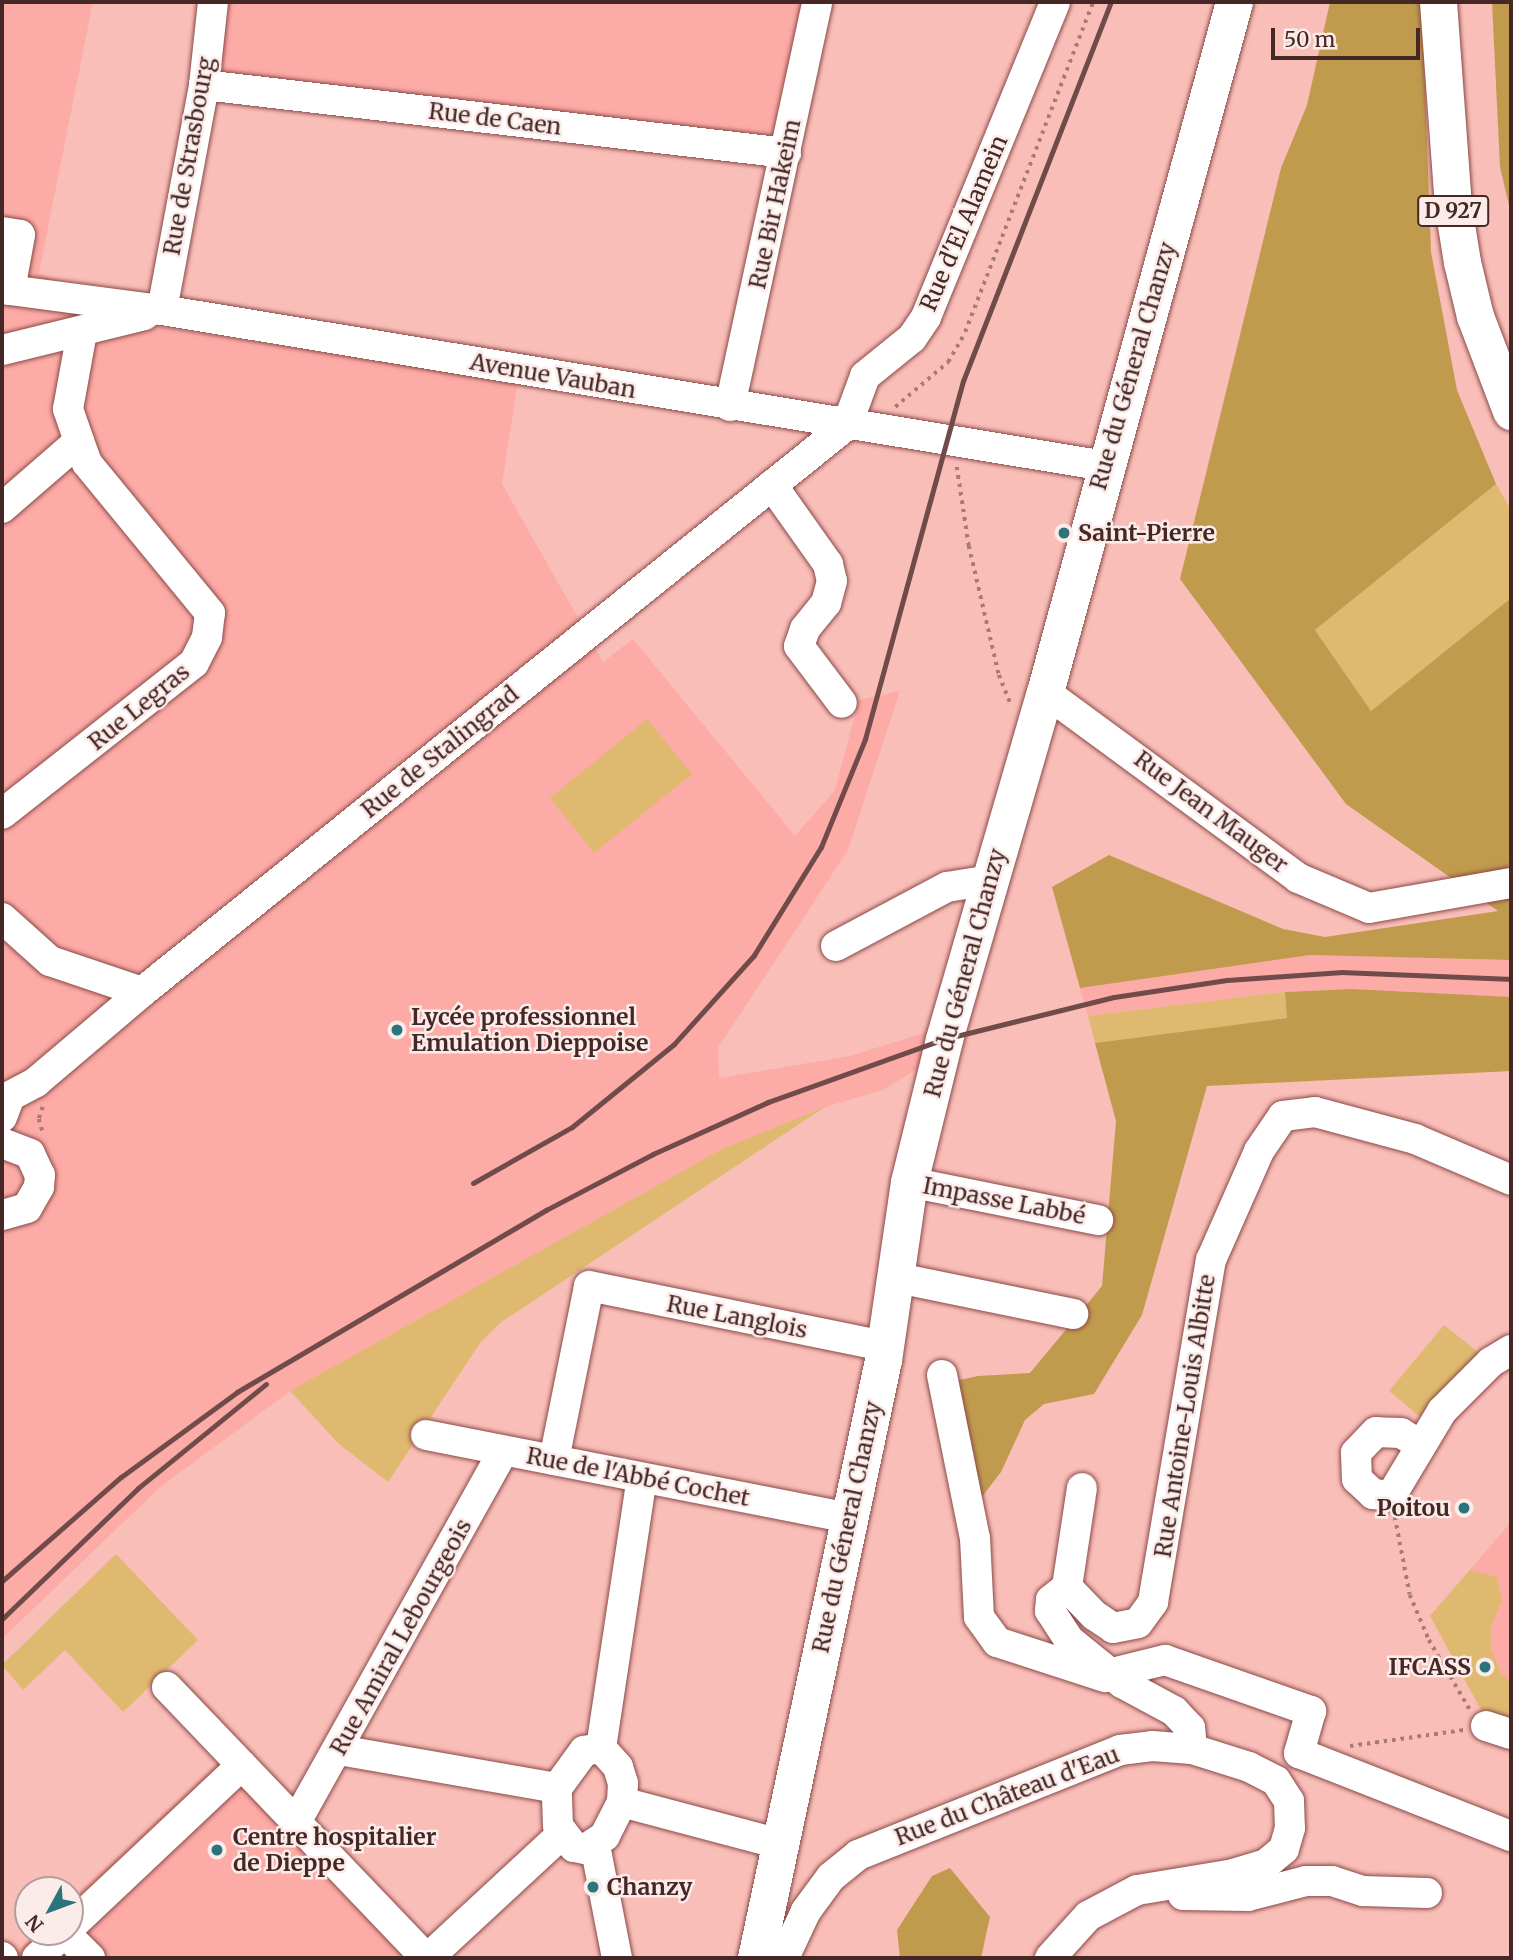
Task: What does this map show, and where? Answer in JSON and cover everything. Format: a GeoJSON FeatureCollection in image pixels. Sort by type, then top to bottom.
{"type":"FeatureCollection","features":[{"type":"Feature","properties":{"kind":"main road","name":"Rue du Géneral Chanzy"},"geometry":{"type":"LineString","coordinates":[[756,1958],[885,1346],[898,1278],[909,1182],[1234,2]]}},
{"type":"Feature","properties":{"kind":"main road","name":"D 927"},"geometry":{"type":"LineString","coordinates":[[1438,2],[1450,179],[1462,262],[1475,316],[1511,411]]}},
{"type":"Feature","properties":{"kind":"main road","name":"D 927"},"geometry":{"type":"LineString","coordinates":[[1453,2],[1463,167],[1473,234],[1492,326],[1511,379]]}},
{"type":"Feature","properties":{"kind":"street","name":"Rue de Strasbourg"},"geometry":{"type":"LineString","coordinates":[[162,310],[204,85],[213,2]]}},
{"type":"Feature","properties":{"kind":"street","name":"Rue Bir Hakeim"},"geometry":{"type":"LineString","coordinates":[[730,406],[817,2]]}},
{"type":"Feature","properties":{"kind":"street","name":"Rue d'El Alamein"},"geometry":{"type":"LineString","coordinates":[[859,426],[866,376],[912,338],[926,317],[1055,2]]}},
{"type":"Feature","properties":{"kind":"street","name":"Rue de Caen"},"geometry":{"type":"LineString","coordinates":[[204,85],[786,153]]}},
{"type":"Feature","properties":{"kind":"street"},"geometry":{"type":"LineString","coordinates":[[2,232],[20,236],[6,290]]}},
{"type":"Feature","properties":{"kind":"street","name":"Avenue Vauban"},"geometry":{"type":"LineString","coordinates":[[6,290],[162,310],[1105,466]]}},
{"type":"Feature","properties":{"kind":"street"},"geometry":{"type":"LineString","coordinates":[[2,350],[162,310]]}},
{"type":"Feature","properties":{"kind":"street","name":"Rue Legras"},"geometry":{"type":"LineString","coordinates":[[2,814],[194,663],[208,637],[210,613],[87,463],[68,409],[82,332]]}},
{"type":"Feature","properties":{"kind":"street","name":"Rue de Stalingrad"},"geometry":{"type":"LineString","coordinates":[[7,1218],[27,1208],[39,1187],[37,1164],[25,1146],[22,1109],[142,992],[772,485],[859,426]]}},
{"type":"Feature","properties":{"kind":"street"},"geometry":{"type":"LineString","coordinates":[[2,508],[79,440]]}},
{"type":"Feature","properties":{"kind":"street"},"geometry":{"type":"LineString","coordinates":[[772,485],[828,564],[832,581],[826,603],[805,629],[799,646],[842,703]]}},
{"type":"Feature","properties":{"kind":"street","name":"Rue Jean Mauger"},"geometry":{"type":"LineString","coordinates":[[1045,692],[1298,878],[1368,908],[1511,883]]}},
{"type":"Feature","properties":{"kind":"street"},"geometry":{"type":"LineString","coordinates":[[836,946],[947,887],[990,880]]}},
{"type":"Feature","properties":{"kind":"street"},"geometry":{"type":"LineString","coordinates":[[2,918],[50,961],[142,992]]}},
{"type":"Feature","properties":{"kind":"street","name":"Rue de Stalingrad"},"geometry":{"type":"LineString","coordinates":[[2,1117],[10,1096],[40,1093]]}},
{"type":"Feature","properties":{"kind":"street","name":"Rue Antoine-Louis Albitte"},"geometry":{"type":"LineString","coordinates":[[1067,1587],[1113,1628],[1138,1623],[1153,1602],[1211,1260],[1272,1129],[1283,1116],[1315,1112],[1415,1139],[1511,1180]]}},
{"type":"Feature","properties":{"kind":"street","name":"Impasse Labbé"},"geometry":{"type":"LineString","coordinates":[[909,1182],[1098,1220]]}},
{"type":"Feature","properties":{"kind":"street"},"geometry":{"type":"LineString","coordinates":[[898,1278],[1073,1314]]}},
{"type":"Feature","properties":{"kind":"street","name":"Rue Langlois"},"geometry":{"type":"LineString","coordinates":[[554,1460],[589,1286],[885,1346]]}},
{"type":"Feature","properties":{"kind":"street"},"geometry":{"type":"LineString","coordinates":[[1419,1444],[1387,1430],[1366,1438],[1356,1453],[1354,1468],[1364,1487],[1379,1496],[1391,1496],[1419,1444],[1442,1410],[1491,1362],[1511,1350]]}},
{"type":"Feature","properties":{"kind":"street"},"geometry":{"type":"LineString","coordinates":[[942,1374],[975,1538],[979,1617],[997,1642],[1117,1678],[1165,1660],[1311,1711],[1299,1753],[1511,1836]]}},
{"type":"Feature","properties":{"kind":"street","name":"Rue de l'Abbé Cochet"},"geometry":{"type":"LineString","coordinates":[[426,1435],[850,1518]]}},
{"type":"Feature","properties":{"kind":"street","name":"Rue Amiral Lebourgeois"},"geometry":{"type":"LineString","coordinates":[[296,1822],[339,1750],[503,1451]]}},
{"type":"Feature","properties":{"kind":"street"},"geometry":{"type":"LineString","coordinates":[[601,1748],[642,1478]]}},
{"type":"Feature","properties":{"kind":"street"},"geometry":{"type":"LineString","coordinates":[[1082,1488],[1067,1587],[1051,1600],[1054,1623],[1117,1678],[1174,1711],[1190,1728],[1192,1749]]}},
{"type":"Feature","properties":{"kind":"street"},"geometry":{"type":"LineString","coordinates":[[167,1687],[427,1958],[561,1835]]}},
{"type":"Feature","properties":{"kind":"street","name":"Rue du Château d'Eau"},"geometry":{"type":"LineString","coordinates":[[784,1958],[806,1911],[831,1877],[858,1855],[1120,1750],[1152,1746],[1192,1749],[1249,1767],[1276,1781],[1289,1801],[1290,1828],[1284,1849],[1266,1864],[1234,1874],[1137,1890],[1088,1916],[1050,1958]]}},
{"type":"Feature","properties":{"kind":"street"},"geometry":{"type":"LineString","coordinates":[[601,1748],[618,1767],[623,1783],[622,1802],[606,1836],[595,1845],[573,1847],[561,1835],[555,1810],[557,1788],[584,1751],[601,1748]]}},
{"type":"Feature","properties":{"kind":"street"},"geometry":{"type":"LineString","coordinates":[[339,1750],[557,1788]]}},
{"type":"Feature","properties":{"kind":"street"},"geometry":{"type":"LineString","coordinates":[[84,1914],[242,1765]]}},
{"type":"Feature","properties":{"kind":"street"},"geometry":{"type":"LineString","coordinates":[[622,1802],[780,1844]]}},
{"type":"Feature","properties":{"kind":"street"},"geometry":{"type":"LineString","coordinates":[[595,1845],[617,1958]]}},
{"type":"Feature","properties":{"kind":"street"},"geometry":{"type":"LineString","coordinates":[[1137,1890],[1248,1896],[1306,1881],[1332,1881],[1363,1891],[1427,1893]]}},
{"type":"Feature","properties":{"kind":"path"},"geometry":{"type":"LineString","coordinates":[[859,426],[932,377],[957,348],[1093,2]]}},
{"type":"Feature","properties":{"kind":"path"},"geometry":{"type":"LineString","coordinates":[[951,441],[969,546],[999,675],[1017,719],[1034,730]]}},
{"type":"Feature","properties":{"kind":"path"},"geometry":{"type":"LineString","coordinates":[[25,1146],[39,1119],[40,1093]]}},
{"type":"Feature","properties":{"kind":"path"},"geometry":{"type":"LineString","coordinates":[[1391,1496],[1410,1595],[1424,1629],[1463,1701],[1499,1730]]}},
{"type":"Feature","properties":{"kind":"path"},"geometry":{"type":"LineString","coordinates":[[1339,1747],[1499,1730]]}},
{"type":"Feature","properties":{"kind":"shaded area"},"geometry":{"type":"Polygon","coordinates":[[[2,2],[93,2],[39,273],[157,327],[518,381],[502,484],[603,662],[633,639],[795,836],[835,790],[859,700],[900,691],[848,850],[718,1048],[719,1078],[850,1056],[927,1032],[920,1067],[883,1090],[825,1107],[722,1149],[290,1391],[159,1488],[2,1639],[2,2]]]}},
{"type":"Feature","properties":{"kind":"shaded area"},"geometry":{"type":"Polygon","coordinates":[[[221,2],[828,2],[796,162],[215,77],[221,2]]]}},
{"type":"Feature","properties":{"kind":"shaded area"},"geometry":{"type":"Polygon","coordinates":[[[1330,2],[1422,2],[1431,252],[1457,390],[1496,484],[1315,630],[1371,711],[1511,598],[1511,960],[1310,955],[1080,988],[1052,887],[1109,855],[1283,929],[1325,937],[1498,911],[1346,804],[1180,579],[1281,168],[1307,105],[1330,2]]]}},
{"type":"Feature","properties":{"kind":"shaded area"},"geometry":{"type":"Polygon","coordinates":[[[1492,2],[1511,2],[1511,214],[1500,167],[1492,2]]]}},
{"type":"Feature","properties":{"kind":"shaded area"},"geometry":{"type":"Polygon","coordinates":[[[1496,484],[1511,510],[1511,598],[1371,711],[1315,630],[1496,484]]]}},
{"type":"Feature","properties":{"kind":"shaded area"},"geometry":{"type":"Polygon","coordinates":[[[647,719],[692,774],[594,853],[550,798],[647,719]]]}},
{"type":"Feature","properties":{"kind":"shaded area"},"geometry":{"type":"Polygon","coordinates":[[[1310,955],[1511,960],[1511,997],[1351,989],[1285,992],[1088,1016],[1080,988],[1310,955]]]}},
{"type":"Feature","properties":{"kind":"shaded area"},"geometry":{"type":"Polygon","coordinates":[[[1351,989],[1511,997],[1511,1071],[1207,1086],[1142,1315],[1094,1394],[1044,1404],[1025,1420],[1001,1472],[981,1498],[940,1384],[978,1376],[1030,1373],[1102,1286],[1116,1121],[1095,1043],[1287,1018],[1285,992],[1351,989]]]}},
{"type":"Feature","properties":{"kind":"shaded area"},"geometry":{"type":"Polygon","coordinates":[[[1285,992],[1287,1018],[1095,1043],[1088,1016],[1285,992]]]}},
{"type":"Feature","properties":{"kind":"shaded area"},"geometry":{"type":"Polygon","coordinates":[[[825,1107],[500,1323],[480,1343],[388,1482],[339,1444],[290,1391],[722,1149],[825,1107]]]}},
{"type":"Feature","properties":{"kind":"shaded area"},"geometry":{"type":"Polygon","coordinates":[[[1444,1325],[1479,1353],[1424,1420],[1389,1391],[1444,1325]]]}},
{"type":"Feature","properties":{"kind":"shaded area","name":"IFCASS"},"geometry":{"type":"Polygon","coordinates":[[[1511,1522],[1511,1725],[1430,1616],[1511,1522]]]}},
{"type":"Feature","properties":{"kind":"shaded area"},"geometry":{"type":"Polygon","coordinates":[[[116,1554],[198,1640],[123,1712],[65,1650],[23,1690],[2,1665],[116,1554]]]}},
{"type":"Feature","properties":{"kind":"shaded area","name":"IFCASS"},"geometry":{"type":"Polygon","coordinates":[[[1470,1570],[1497,1577],[1502,1600],[1491,1627],[1491,1650],[1501,1673],[1511,1683],[1511,1725],[1486,1719],[1430,1616],[1470,1570]]]}},
{"type":"Feature","properties":{"kind":"shaded area","name":"Centre hospitalier de Dieppe"},"geometry":{"type":"Polygon","coordinates":[[[222,1759],[411,1958],[10,1958],[23,1946],[84,1946],[84,1888],[222,1759]]]}},
{"type":"Feature","properties":{"kind":"shaded area"},"geometry":{"type":"Polygon","coordinates":[[[950,1868],[990,1917],[981,1958],[900,1958],[897,1930],[932,1876],[950,1868]]]}},
{"type":"Feature","properties":{"kind":"railway"},"geometry":{"type":"LineString","coordinates":[[473,1183],[572,1127],[674,1044],[754,955],[821,847],[865,739],[963,381],[1111,2]]}},
{"type":"Feature","properties":{"kind":"railway"},"geometry":{"type":"LineString","coordinates":[[2,1581],[121,1477],[237,1392],[546,1210],[653,1154],[768,1102],[944,1039],[1114,997],[1227,980],[1343,972],[1511,979]]}},
{"type":"Feature","properties":{"kind":"railway"},"geometry":{"type":"LineString","coordinates":[[2,1619],[138,1488],[266,1384]]}},
{"type":"Feature","properties":{"kind":"place","name":"Saint-Pierre"},"geometry":{"type":"Point","coordinates":[1064,533]}},
{"type":"Feature","properties":{"kind":"place","name":"Lycée professionnel Emulation Dieppoise"},"geometry":{"type":"Point","coordinates":[397,1030]}},
{"type":"Feature","properties":{"kind":"place","name":"Poitou"},"geometry":{"type":"Point","coordinates":[1464,1508]}},
{"type":"Feature","properties":{"kind":"place","name":"IFCASS"},"geometry":{"type":"Point","coordinates":[1485,1667]}},
{"type":"Feature","properties":{"kind":"place","name":"Centre hospitalier de Dieppe"},"geometry":{"type":"Point","coordinates":[217,1850]}},
{"type":"Feature","properties":{"kind":"place","name":"Chanzy"},"geometry":{"type":"Point","coordinates":[593,1887]}}]}
